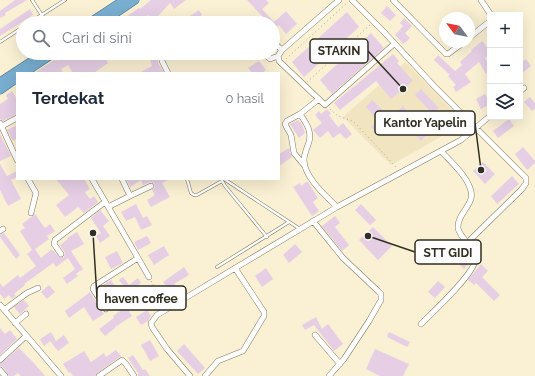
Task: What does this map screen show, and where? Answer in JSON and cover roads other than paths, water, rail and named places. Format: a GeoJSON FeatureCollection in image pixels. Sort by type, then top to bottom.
{"type":"FeatureCollection","features":[{"type":"Feature","properties":{"kind":"highway"},"geometry":{"type":"LineString","coordinates":[[100,16],[124,0]]}},
{"type":"Feature","properties":{"kind":"highway"},"geometry":{"type":"LineString","coordinates":[[110,16],[134,0]]}},
{"type":"Feature","properties":{"kind":"highway"},"geometry":{"type":"LineString","coordinates":[[0,82],[33,60]]}},
{"type":"Feature","properties":{"kind":"highway"},"geometry":{"type":"LineString","coordinates":[[26,72],[44,60]]}},
{"type":"Feature","properties":{"kind":"highway"},"geometry":{"type":"LineString","coordinates":[[0,90],[16,79]]}},
{"type":"Feature","properties":{"kind":"street"},"geometry":{"type":"LineString","coordinates":[[280,53],[339,0]]}},
{"type":"Feature","properties":{"kind":"street"},"geometry":{"type":"LineString","coordinates":[[351,0],[374,22],[434,86],[522,173],[526,180],[522,189],[473,235],[468,244]]}},
{"type":"Feature","properties":{"kind":"street"},"geometry":{"type":"LineString","coordinates":[[393,0],[439,47]]}},
{"type":"Feature","properties":{"kind":"street"},"geometry":{"type":"LineString","coordinates":[[481,0],[489,12]]}},
{"type":"Feature","properties":{"kind":"street"},"geometry":{"type":"LineString","coordinates":[[475,33],[487,23]]}},
{"type":"Feature","properties":{"kind":"street"},"geometry":{"type":"LineString","coordinates":[[279,60],[281,64],[325,105],[394,44]]}},
{"type":"Feature","properties":{"kind":"street"},"geometry":{"type":"LineString","coordinates":[[440,48],[446,54],[456,48]]}},
{"type":"Feature","properties":{"kind":"street"},"geometry":{"type":"LineString","coordinates":[[162,61],[168,72]]}},
{"type":"Feature","properties":{"kind":"street"},"geometry":{"type":"LineString","coordinates":[[319,99],[300,114],[287,121],[285,124],[291,134],[294,152],[305,166],[320,191],[337,207]]}},
{"type":"Feature","properties":{"kind":"street"},"geometry":{"type":"LineString","coordinates":[[300,114],[308,126],[311,137],[304,159],[305,166]]}},
{"type":"Feature","properties":{"kind":"street"},"geometry":{"type":"LineString","coordinates":[[16,118],[1,124],[16,158]]}},
{"type":"Feature","properties":{"kind":"street"},"geometry":{"type":"LineString","coordinates":[[190,376],[152,327],[151,323],[153,319],[310,222],[461,140],[487,119]]}},
{"type":"Feature","properties":{"kind":"street"},"geometry":{"type":"LineString","coordinates":[[420,324],[461,283],[474,264],[475,260],[475,256],[468,247],[468,244],[458,228],[461,216],[471,202],[472,195],[470,188],[441,151]]}},
{"type":"Feature","properties":{"kind":"street"},"geometry":{"type":"LineString","coordinates":[[29,180],[36,193],[31,213]]}},
{"type":"Feature","properties":{"kind":"street"},"geometry":{"type":"LineString","coordinates":[[93,180],[149,277]]}},
{"type":"Feature","properties":{"kind":"street"},"geometry":{"type":"LineString","coordinates":[[122,180],[130,196]]}},
{"type":"Feature","properties":{"kind":"street"},"geometry":{"type":"LineString","coordinates":[[108,207],[151,186]]}},
{"type":"Feature","properties":{"kind":"street"},"geometry":{"type":"LineString","coordinates":[[60,254],[54,244],[55,240],[105,202]]}},
{"type":"Feature","properties":{"kind":"street"},"geometry":{"type":"LineString","coordinates":[[310,222],[343,258],[381,294],[381,300],[369,321],[340,364],[329,376]]}},
{"type":"Feature","properties":{"kind":"street"},"geometry":{"type":"LineString","coordinates":[[106,309],[93,289],[94,286],[138,258]]}},
{"type":"Feature","properties":{"kind":"street"},"geometry":{"type":"LineString","coordinates":[[205,376],[218,361],[243,351],[264,316],[264,312],[235,268]]}},
{"type":"Feature","properties":{"kind":"street"},"geometry":{"type":"LineString","coordinates":[[4,310],[27,293],[38,288]]}},
{"type":"Feature","properties":{"kind":"street"},"geometry":{"type":"LineString","coordinates":[[0,305],[61,376]]}},
{"type":"Feature","properties":{"kind":"street"},"geometry":{"type":"LineString","coordinates":[[15,323],[26,314]]}},
{"type":"Feature","properties":{"kind":"street"},"geometry":{"type":"LineString","coordinates":[[315,335],[340,364]]}},
{"type":"Feature","properties":{"kind":"street"},"geometry":{"type":"LineString","coordinates":[[0,360],[26,336]]}},
{"type":"Feature","properties":{"kind":"street"},"geometry":{"type":"LineString","coordinates":[[99,376],[122,360],[134,376]]}},
{"type":"Feature","properties":{"kind":"street"},"geometry":{"type":"LineString","coordinates":[[0,370],[5,376]]}},
{"type":"Feature","properties":{"kind":"lane"},"geometry":{"type":"LineString","coordinates":[[32,0],[42,15],[65,0]]}},
{"type":"Feature","properties":{"kind":"lane"},"geometry":{"type":"LineString","coordinates":[[0,42],[16,32]]}},
{"type":"Feature","properties":{"kind":"lane"},"geometry":{"type":"LineString","coordinates":[[187,180],[191,193],[194,196],[222,180]]}},
{"type":"Feature","properties":{"kind":"lane"},"geometry":{"type":"LineString","coordinates":[[222,180],[301,228]]}},
{"type":"Feature","properties":{"kind":"lane"},"geometry":{"type":"LineString","coordinates":[[222,180],[267,237]]}},
{"type":"Feature","properties":{"kind":"lane"},"geometry":{"type":"LineString","coordinates":[[217,267],[289,222]]}},
{"type":"Feature","properties":{"kind":"place","name":"STAKIN"},"geometry":{"type":"Point","coordinates":[403,89]}},
{"type":"Feature","properties":{"kind":"place","name":"Kantor Yapelin"},"geometry":{"type":"Point","coordinates":[481,170]}},
{"type":"Feature","properties":{"kind":"place","name":"haven coffee"},"geometry":{"type":"Point","coordinates":[93,233]}},
{"type":"Feature","properties":{"kind":"place","name":"STT GIDI"},"geometry":{"type":"Point","coordinates":[368,236]}}]}
